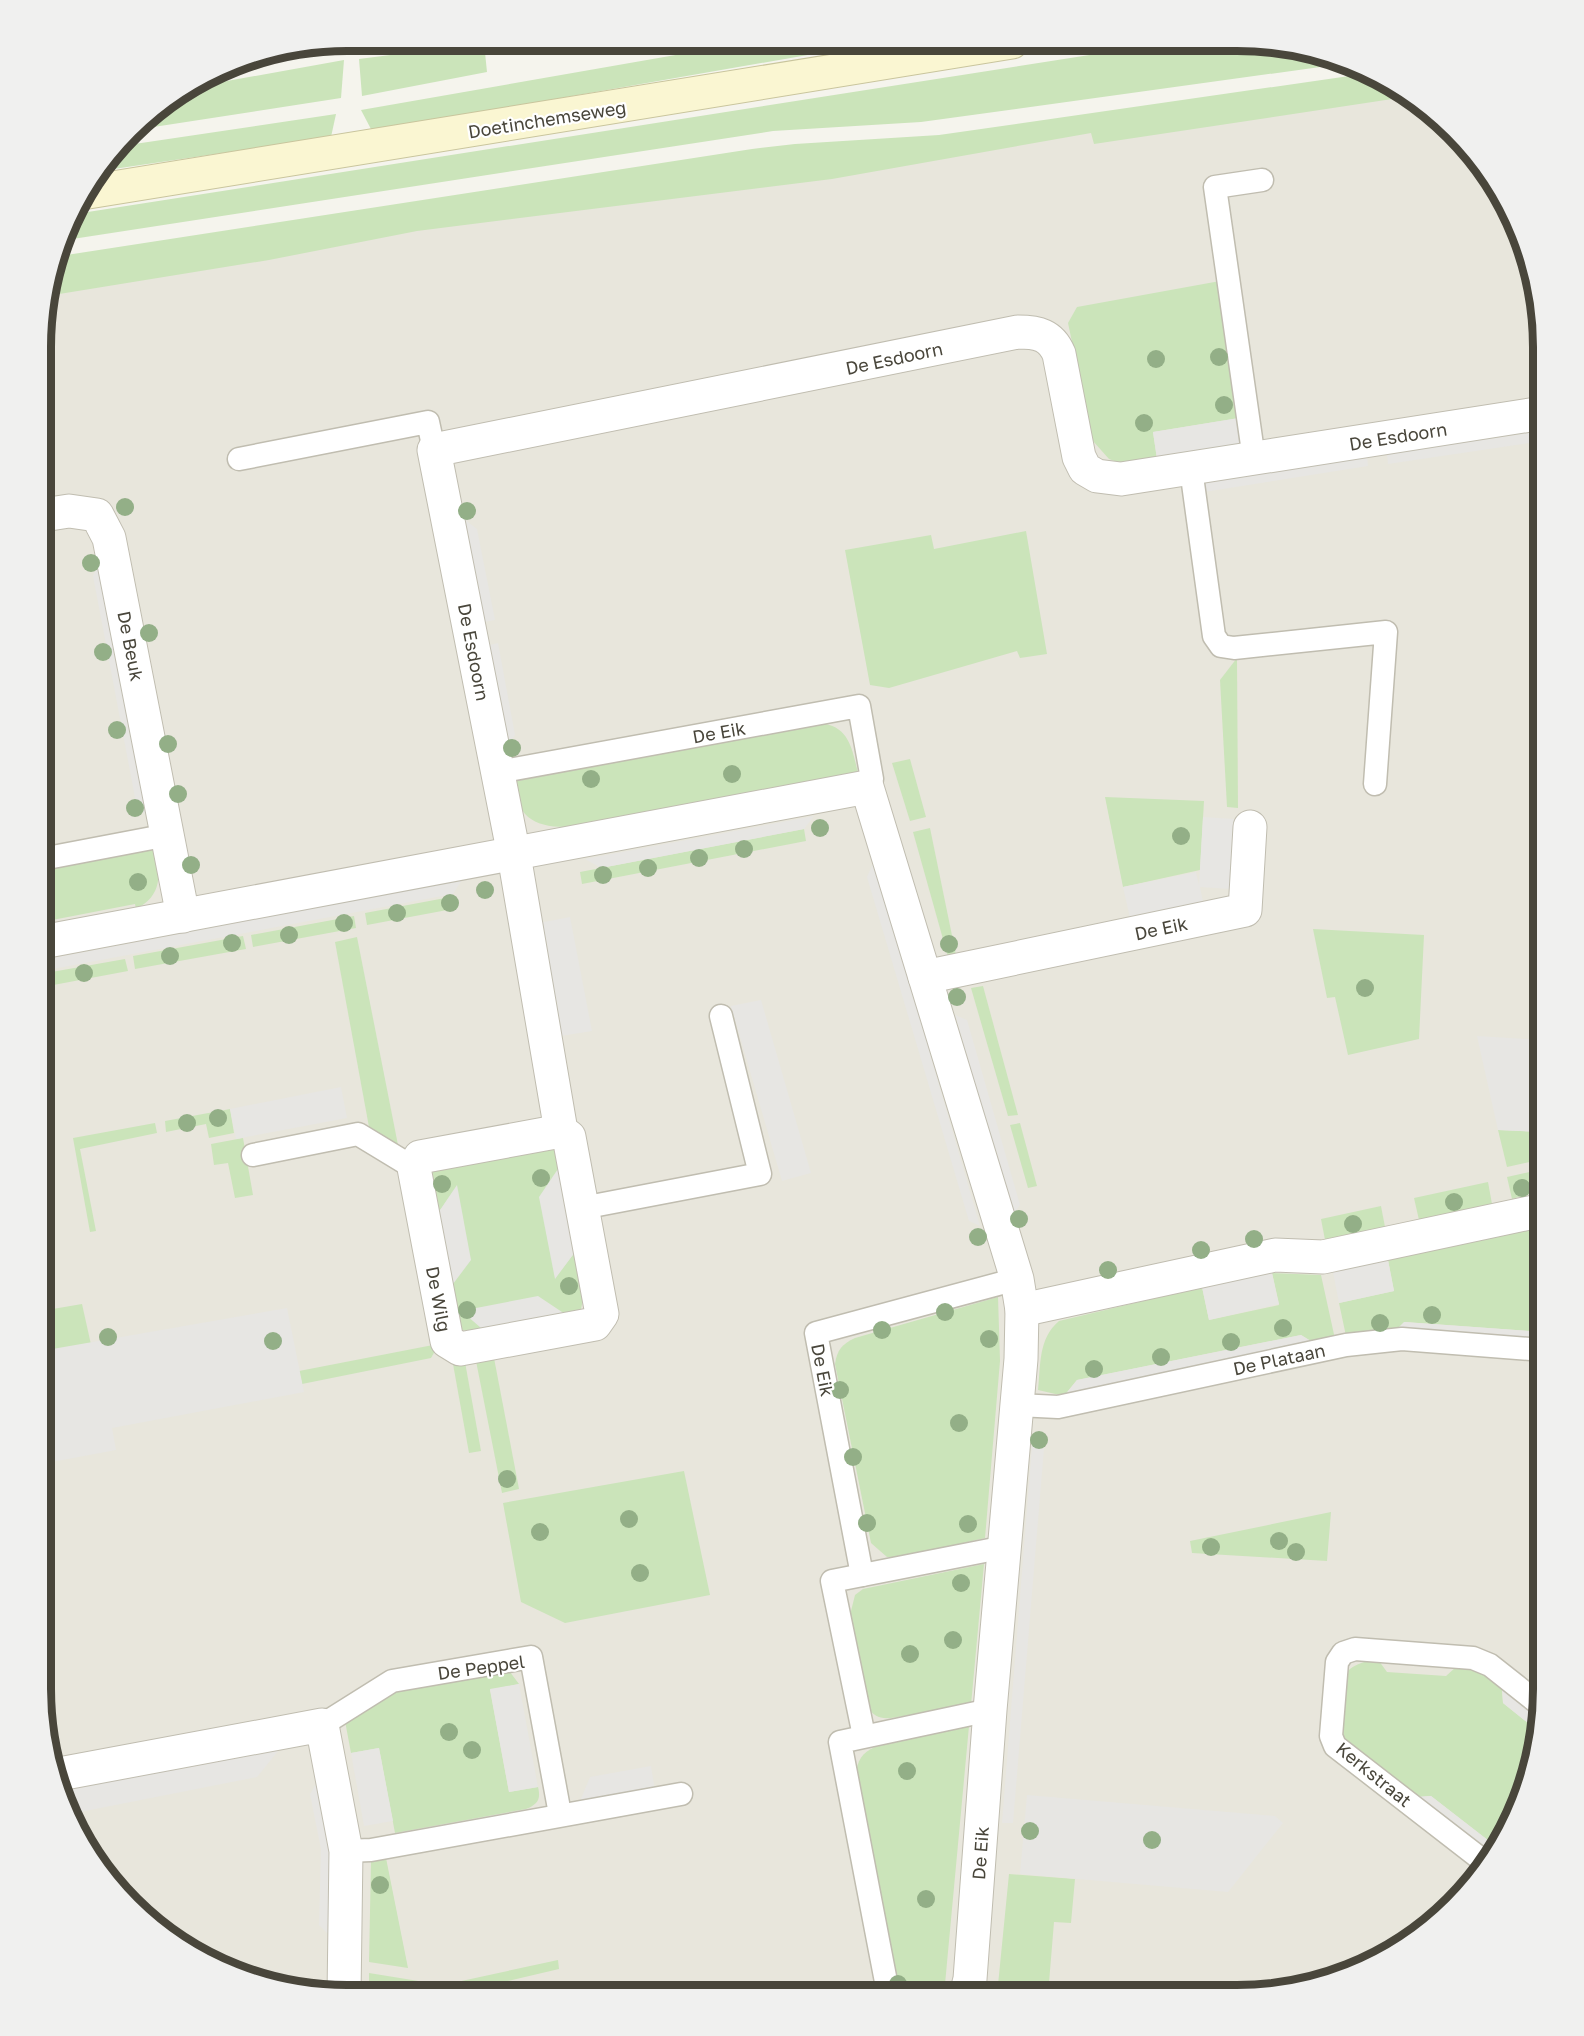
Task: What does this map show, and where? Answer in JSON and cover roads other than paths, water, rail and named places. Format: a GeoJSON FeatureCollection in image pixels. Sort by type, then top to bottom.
{"type":"FeatureCollection","features":[{"type":"Feature","properties":{"kind":"main road","name":"Doetinchemseweg"},"geometry":{"type":"LineString","coordinates":[[96,192],[957,51]]}},
{"type":"Feature","properties":{"kind":"street","name":"De Esdoorn"},"geometry":{"type":"LineString","coordinates":[[514,855],[434,450],[1018,332],[1033,332],[1045,336],[1054,343],[1059,354],[1079,457],[1085,469],[1107,479],[1191,469],[1533,415]]}},
{"type":"Feature","properties":{"kind":"street","name":"De Beuk"},"geometry":{"type":"LineString","coordinates":[[51,513],[69,510],[83,511],[97,515],[105,526],[183,916]]}},
{"type":"Feature","properties":{"kind":"street"},"geometry":{"type":"LineString","coordinates":[[51,940],[867,787]]}},
{"type":"Feature","properties":{"kind":"street","name":"De Eik"},"geometry":{"type":"LineString","coordinates":[[867,787],[1019,1295],[1018,1406],[990,1710],[968,1985]]}},
{"type":"Feature","properties":{"kind":"street","name":"De Eik"},"geometry":{"type":"LineString","coordinates":[[925,977],[1245,910],[1250,827]]}},
{"type":"Feature","properties":{"kind":"street","name":"De Wilg"},"geometry":{"type":"LineString","coordinates":[[414,1168],[447,1341],[460,1349],[595,1324],[602,1314],[569,1137],[561,1131],[514,855]]}},
{"type":"Feature","properties":{"kind":"street"},"geometry":{"type":"LineString","coordinates":[[414,1168],[420,1157],[561,1131]]}},
{"type":"Feature","properties":{"kind":"street"},"geometry":{"type":"LineString","coordinates":[[1019,1295],[1275,1255],[1323,1257],[1533,1212]]}},
{"type":"Feature","properties":{"kind":"street"},"geometry":{"type":"LineString","coordinates":[[322,1725],[346,1851],[344,1985]]}},
{"type":"Feature","properties":{"kind":"street","name":"De Peppel"},"geometry":{"type":"LineString","coordinates":[[64,1773],[322,1725]]}},
{"type":"Feature","properties":{"kind":"lane"},"geometry":{"type":"LineString","coordinates":[[1254,459],[1215,187],[1263,180]]}},
{"type":"Feature","properties":{"kind":"lane","name":"De Esdoorn"},"geometry":{"type":"LineString","coordinates":[[239,459],[428,422],[434,450]]}},
{"type":"Feature","properties":{"kind":"lane"},"geometry":{"type":"LineString","coordinates":[[1191,469],[1214,636],[1221,646],[1234,648],[1386,632],[1375,784]]}},
{"type":"Feature","properties":{"kind":"lane","name":"De Eik"},"geometry":{"type":"LineString","coordinates":[[498,772],[859,706],[872,779],[867,787]]}},
{"type":"Feature","properties":{"kind":"lane"},"geometry":{"type":"LineString","coordinates":[[51,857],[168,835]]}},
{"type":"Feature","properties":{"kind":"lane"},"geometry":{"type":"LineString","coordinates":[[582,1208],[760,1174],[721,1016]]}},
{"type":"Feature","properties":{"kind":"lane"},"geometry":{"type":"LineString","coordinates":[[253,1155],[358,1134],[414,1168]]}},
{"type":"Feature","properties":{"kind":"lane","name":"De Eik"},"geometry":{"type":"LineString","coordinates":[[862,1575],[816,1333],[1019,1295]]}},
{"type":"Feature","properties":{"kind":"lane","name":"De Plataan"},"geometry":{"type":"LineString","coordinates":[[1018,1406],[1058,1407],[1357,1344],[1402,1339],[1533,1349]]}},
{"type":"Feature","properties":{"kind":"lane"},"geometry":{"type":"LineString","coordinates":[[864,1736],[832,1581],[1005,1548]]}},
{"type":"Feature","properties":{"kind":"lane","name":"Kerkstraat"},"geometry":{"type":"LineString","coordinates":[[1480,1858],[1335,1746],[1331,1736],[1337,1662],[1343,1653],[1355,1649],[1473,1658],[1490,1665],[1532,1699]]}},
{"type":"Feature","properties":{"kind":"lane","name":"De Peppel"},"geometry":{"type":"LineString","coordinates":[[322,1725],[392,1681],[531,1657],[560,1814]]}},
{"type":"Feature","properties":{"kind":"lane"},"geometry":{"type":"LineString","coordinates":[[887,1985],[840,1742],[990,1710]]}},
{"type":"Feature","properties":{"kind":"lane"},"geometry":{"type":"LineString","coordinates":[[346,1851],[371,1850],[560,1814],[574,1814],[681,1794]]}}]}
